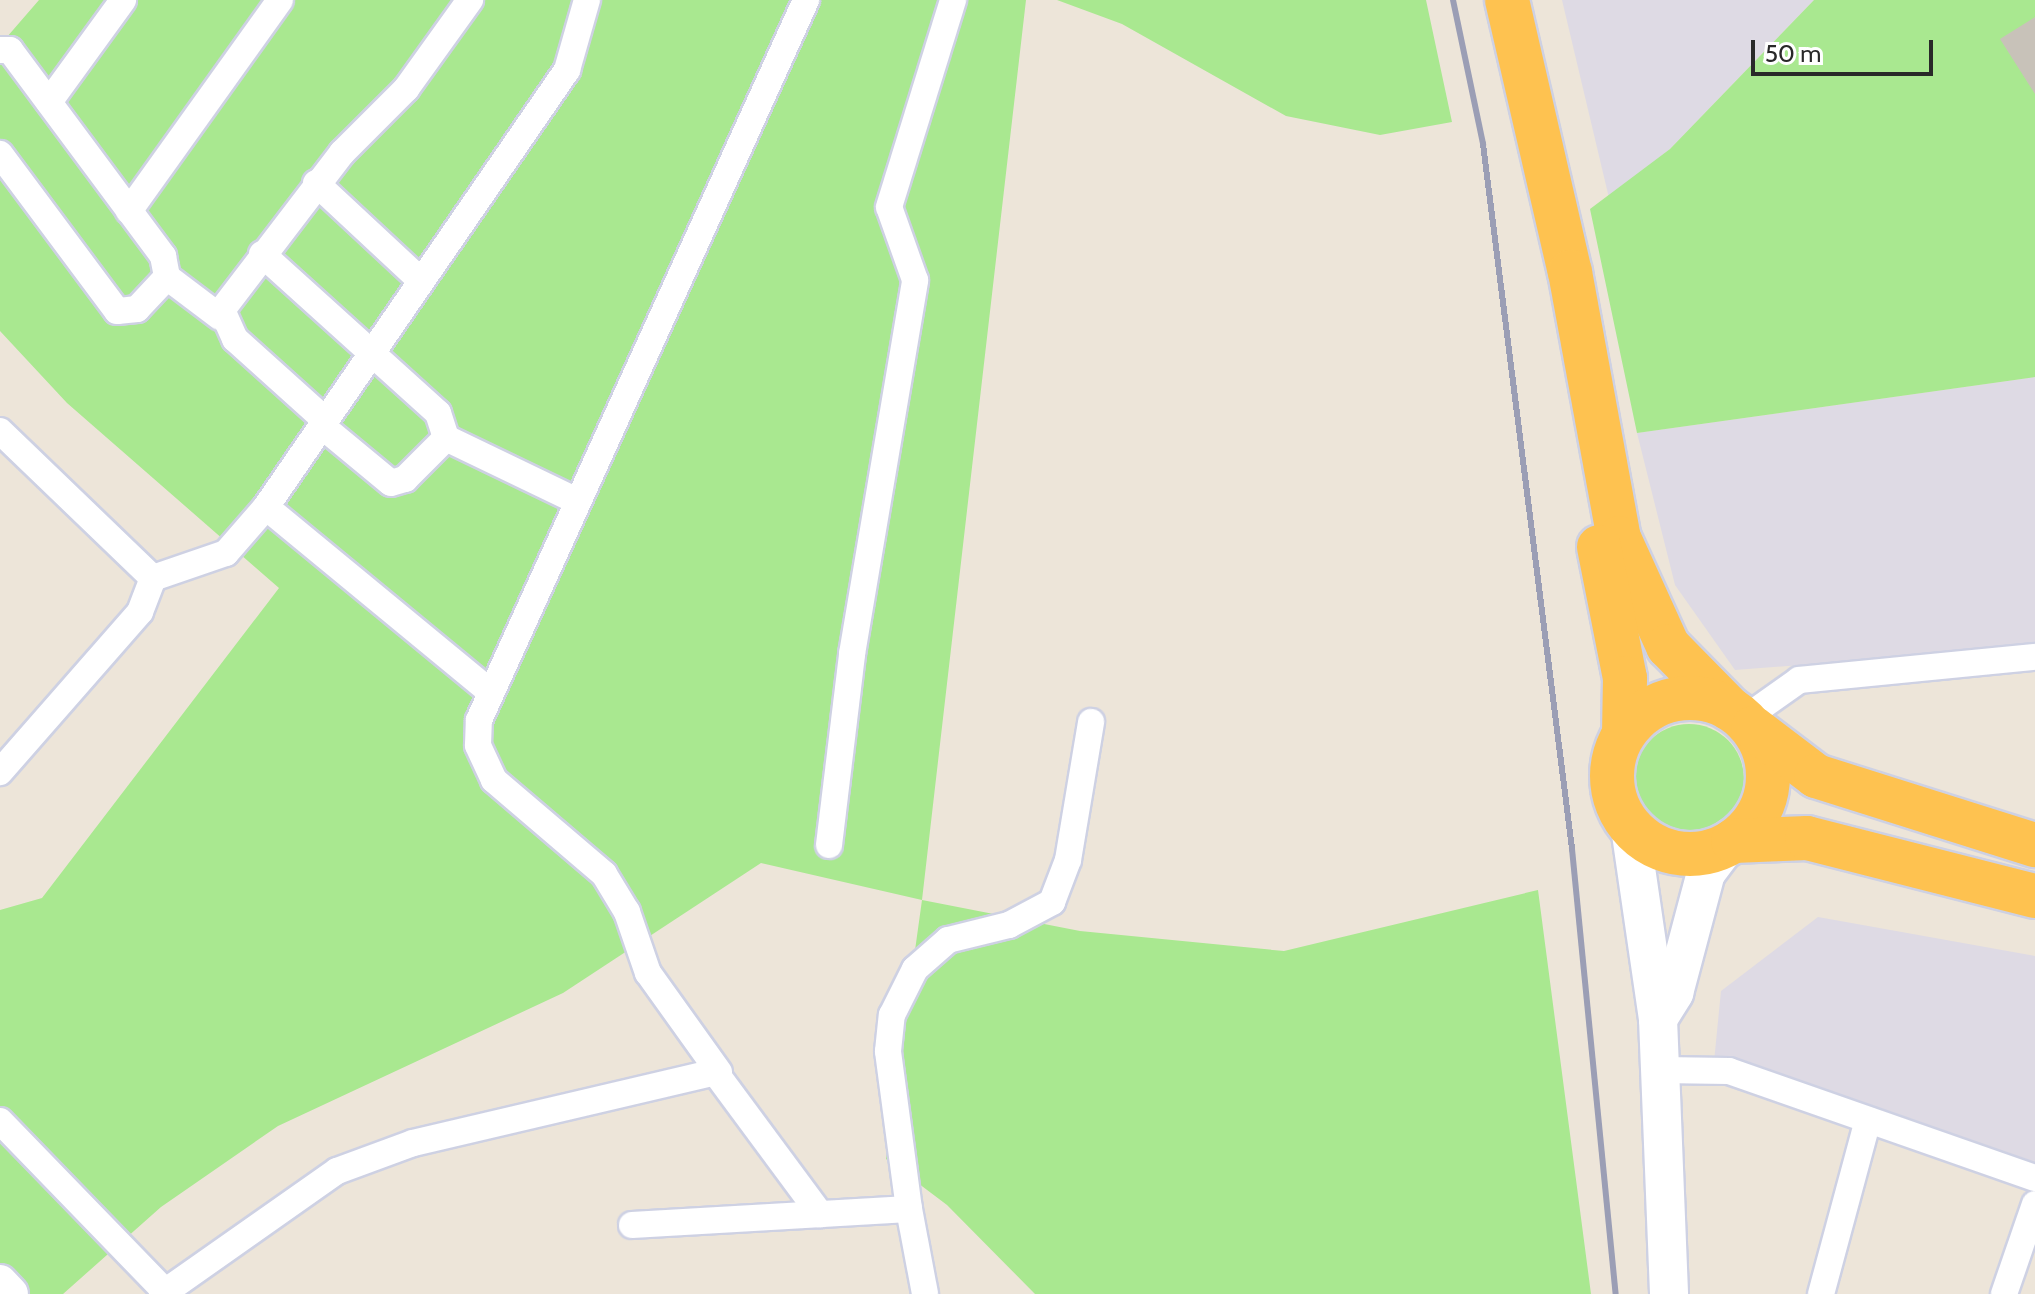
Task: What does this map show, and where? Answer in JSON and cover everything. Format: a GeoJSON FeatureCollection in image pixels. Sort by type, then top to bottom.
{"type":"FeatureCollection","features":[{"type":"Feature","properties":{"kind":"highway"},"geometry":{"type":"LineString","coordinates":[[1490,0],[1523,185],[1548,276],[1583,488],[1620,637],[1624,733],[1611,781],[1630,827],[1667,851],[1688,854],[1730,843],[1807,838],[1932,865],[2035,896]]}},
{"type":"Feature","properties":{"kind":"highway"},"geometry":{"type":"LineString","coordinates":[[1507,0],[1570,272],[1619,538],[1668,646],[1742,719],[1816,776],[2035,845]]}},
{"type":"Feature","properties":{"kind":"highway"},"geometry":{"type":"LineString","coordinates":[[1624,733],[1661,703],[1708,700],[1742,719],[1768,780],[1758,815],[1730,843]]}},
{"type":"Feature","properties":{"kind":"main road"},"geometry":{"type":"LineString","coordinates":[[1630,827],[1643,880],[1658,1019],[1669,1294]]}},
{"type":"Feature","properties":{"kind":"main road"},"geometry":{"type":"LineString","coordinates":[[1658,1019],[1674,993],[1706,873],[1730,843]]}},
{"type":"Feature","properties":{"kind":"street"},"geometry":{"type":"LineString","coordinates":[[49,102],[123,0]]}},
{"type":"Feature","properties":{"kind":"street"},"geometry":{"type":"LineString","coordinates":[[129,211],[280,0]]}},
{"type":"Feature","properties":{"kind":"street"},"geometry":{"type":"LineString","coordinates":[[220,317],[262,254],[316,183],[406,89],[470,0]]}},
{"type":"Feature","properties":{"kind":"street"},"geometry":{"type":"LineString","coordinates":[[153,578],[226,553],[266,507],[567,70],[587,0]]}},
{"type":"Feature","properties":{"kind":"street"},"geometry":{"type":"LineString","coordinates":[[806,0],[488,690],[478,745],[494,780],[604,874],[648,973],[820,1214]]}},
{"type":"Feature","properties":{"kind":"street"},"geometry":{"type":"LineString","coordinates":[[829,845],[852,654],[915,280],[889,207],[953,0]]}},
{"type":"Feature","properties":{"kind":"street"},"geometry":{"type":"LineString","coordinates":[[0,50],[10,50],[168,263],[167,277],[137,309],[117,311],[0,154]]}},
{"type":"Feature","properties":{"kind":"street"},"geometry":{"type":"LineString","coordinates":[[316,183],[420,280]]}},
{"type":"Feature","properties":{"kind":"street"},"geometry":{"type":"LineString","coordinates":[[262,254],[438,413],[446,438],[575,500]]}},
{"type":"Feature","properties":{"kind":"street"},"geometry":{"type":"LineString","coordinates":[[167,277],[220,317],[235,339],[323,423],[395,484],[446,438]]}},
{"type":"Feature","properties":{"kind":"street"},"geometry":{"type":"LineString","coordinates":[[0,431],[153,578]]}},
{"type":"Feature","properties":{"kind":"street"},"geometry":{"type":"LineString","coordinates":[[266,507],[488,690]]}},
{"type":"Feature","properties":{"kind":"street"},"geometry":{"type":"LineString","coordinates":[[0,772],[140,612],[153,578]]}},
{"type":"Feature","properties":{"kind":"street"},"geometry":{"type":"LineString","coordinates":[[1742,719],[1799,680],[2035,657]]}},
{"type":"Feature","properties":{"kind":"street"},"geometry":{"type":"LineString","coordinates":[[925,1294],[909,1209],[888,1051],[892,1015],[915,969],[948,940],[1024,920],[1052,902],[1068,860],[1091,722]]}},
{"type":"Feature","properties":{"kind":"street"},"geometry":{"type":"LineString","coordinates":[[1932,865],[2035,914]]}},
{"type":"Feature","properties":{"kind":"street"},"geometry":{"type":"LineString","coordinates":[[1661,1070],[1729,1071],[2035,1178]]}},
{"type":"Feature","properties":{"kind":"street"},"geometry":{"type":"LineString","coordinates":[[0,1121],[164,1293],[337,1171],[413,1143],[719,1072]]}},
{"type":"Feature","properties":{"kind":"street"},"geometry":{"type":"LineString","coordinates":[[1821,1294],[1868,1120]]}},
{"type":"Feature","properties":{"kind":"street"},"geometry":{"type":"LineString","coordinates":[[2004,1294],[2035,1204]]}},
{"type":"Feature","properties":{"kind":"street"},"geometry":{"type":"LineString","coordinates":[[632,1225],[909,1209]]}},
{"type":"Feature","properties":{"kind":"street"},"geometry":{"type":"LineString","coordinates":[[0,1282],[11,1294]]}},
{"type":"Feature","properties":{"kind":"shaded area"},"geometry":{"type":"Polygon","coordinates":[[[1562,0],[1814,0],[1670,149],[1609,198],[1562,0]]]}},
{"type":"Feature","properties":{"kind":"shaded area"},"geometry":{"type":"Polygon","coordinates":[[[2035,377],[2035,647],[1735,670],[1675,585],[1637,433],[2035,377]]]}},
{"type":"Feature","properties":{"kind":"shaded area"},"geometry":{"type":"Polygon","coordinates":[[[1818,917],[2035,956],[2035,1187],[1712,1082],[1721,991],[1818,917]]]}},
{"type":"Feature","properties":{"kind":"green space"},"geometry":{"type":"Polygon","coordinates":[[[39,0],[1026,0],[922,900],[761,863],[563,993],[278,1126],[161,1207],[63,1294],[0,1294],[0,910],[42,898],[279,588],[67,403],[0,331],[0,45],[39,0]]]}},
{"type":"Feature","properties":{"kind":"green space"},"geometry":{"type":"Polygon","coordinates":[[[1057,0],[1426,0],[1452,122],[1380,135],[1286,116],[1122,24],[1057,0]]]}},
{"type":"Feature","properties":{"kind":"green space"},"geometry":{"type":"Polygon","coordinates":[[[1814,0],[2035,0],[2035,377],[1637,433],[1590,209],[1670,149],[1814,0]]]}},
{"type":"Feature","properties":{"kind":"green space"},"geometry":{"type":"Polygon","coordinates":[[[1689,724],[1710,728],[1728,740],[1740,758],[1744,779],[1740,800],[1728,818],[1710,830],[1689,834],[1668,830],[1650,818],[1638,800],[1634,779],[1638,758],[1650,740],[1668,728],[1689,724]]]}},
{"type":"Feature","properties":{"kind":"green space"},"geometry":{"type":"Polygon","coordinates":[[[1538,890],[1591,1294],[1035,1294],[947,1205],[886,1159],[922,900],[1080,931],[1284,951],[1538,890]]]}},
{"type":"Feature","properties":{"kind":"building"},"geometry":{"type":"Polygon","coordinates":[[[2035,17],[2035,94],[2000,39],[2035,17]]]}},
{"type":"Feature","properties":{"kind":"railway"},"geometry":{"type":"LineString","coordinates":[[1453,0],[1483,144],[1572,849],[1616,1294]]}}]}
